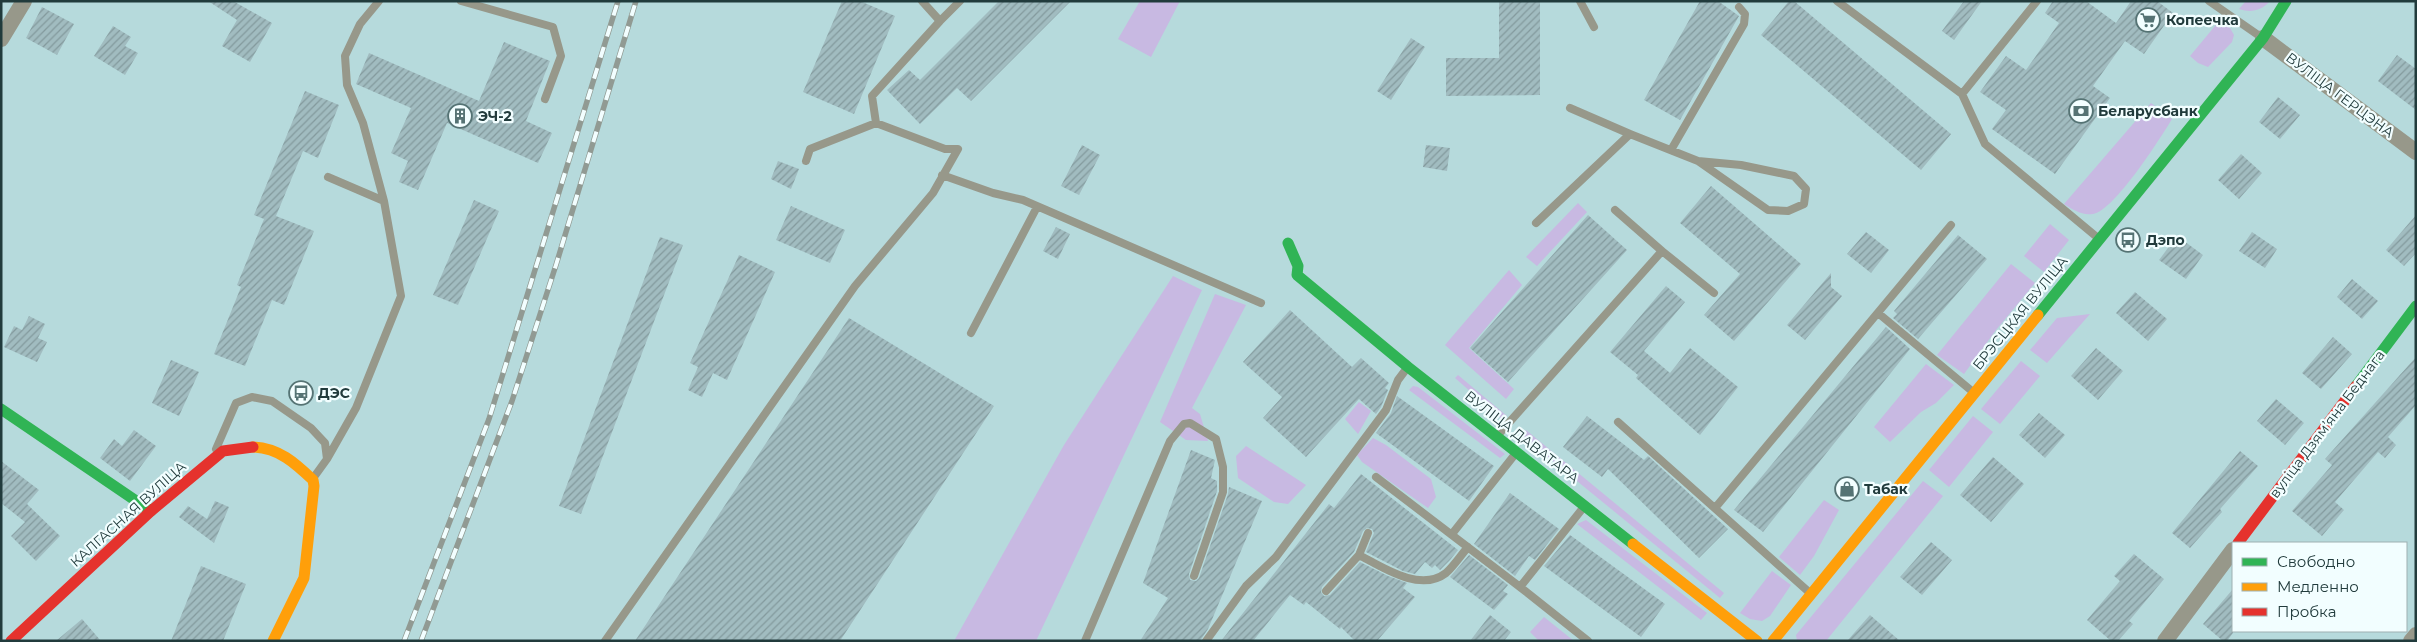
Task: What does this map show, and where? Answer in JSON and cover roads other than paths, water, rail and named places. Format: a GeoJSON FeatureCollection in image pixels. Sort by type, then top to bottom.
{"type":"FeatureCollection","features":[{"type":"Feature","properties":{"kind":"street"},"geometry":{"type":"LineString","coordinates":[[1,39],[24,1]]}},
{"type":"Feature","properties":{"kind":"street","name":"БРЭСЦКАЯ ВУЛІЦА"},"geometry":{"type":"LineString","coordinates":[[1773,641],[2263,38],[2286,1]]}},
{"type":"Feature","properties":{"kind":"street","name":"ВУЛІЦА ГЕРЦЭНА"},"geometry":{"type":"LineString","coordinates":[[2263,38],[2416,152]]}},
{"type":"Feature","properties":{"kind":"street","name":"ВУЛІЦА ДАВАТАРА"},"geometry":{"type":"LineString","coordinates":[[1288,243],[1298,266],[1297,276],[1408,367],[1756,641]]}},
{"type":"Feature","properties":{"kind":"street","name":"вуліца Дзямʼяна Беднага"},"geometry":{"type":"LineString","coordinates":[[2239,542],[2416,306]]}},
{"type":"Feature","properties":{"kind":"street"},"geometry":{"type":"LineString","coordinates":[[1,409],[151,511]]}},
{"type":"Feature","properties":{"kind":"street","name":"КАЛГАСНАЯ ВУЛІЦА"},"geometry":{"type":"LineString","coordinates":[[11,641],[151,511],[224,451],[236,446],[261,448],[280,453],[313,480]]}},
{"type":"Feature","properties":{"kind":"street"},"geometry":{"type":"LineString","coordinates":[[273,641],[304,578],[314,486],[313,480]]}},
{"type":"Feature","properties":{"kind":"street"},"geometry":{"type":"LineString","coordinates":[[2165,641],[2232,551]]}},
{"type":"Feature","properties":{"kind":"street"},"geometry":{"type":"LineString","coordinates":[[2412,641],[2416,635]]}},
{"type":"Feature","properties":{"kind":"lane"},"geometry":{"type":"LineString","coordinates":[[313,480],[327,460],[356,408],[401,296],[384,200],[363,123],[347,85],[345,56],[360,24],[379,1]]}},
{"type":"Feature","properties":{"kind":"lane"},"geometry":{"type":"LineString","coordinates":[[461,1],[553,27],[560,56],[545,99]]}},
{"type":"Feature","properties":{"kind":"lane"},"geometry":{"type":"LineString","coordinates":[[922,1],[940,21]]}},
{"type":"Feature","properties":{"kind":"lane"},"geometry":{"type":"LineString","coordinates":[[876,123],[872,96],[960,1]]}},
{"type":"Feature","properties":{"kind":"lane"},"geometry":{"type":"LineString","coordinates":[[1580,1],[1594,27]]}},
{"type":"Feature","properties":{"kind":"lane"},"geometry":{"type":"LineString","coordinates":[[1837,1],[1962,94],[1985,144],[2100,239]]}},
{"type":"Feature","properties":{"kind":"lane"},"geometry":{"type":"LineString","coordinates":[[1962,94],[2037,1]]}},
{"type":"Feature","properties":{"kind":"lane"},"geometry":{"type":"LineString","coordinates":[[2209,1],[2263,38]]}},
{"type":"Feature","properties":{"kind":"lane"},"geometry":{"type":"LineString","coordinates":[[1671,150],[1744,24],[1744,14],[1740,7]]}},
{"type":"Feature","properties":{"kind":"lane"},"geometry":{"type":"LineString","coordinates":[[1570,108],[1698,161],[1768,210],[1788,211],[1804,204],[1806,189],[1794,176],[1742,165],[1698,161]]}},
{"type":"Feature","properties":{"kind":"lane"},"geometry":{"type":"LineString","coordinates":[[605,641],[855,286],[933,193],[958,149],[945,149],[876,123],[810,149],[806,161]]}},
{"type":"Feature","properties":{"kind":"lane"},"geometry":{"type":"LineString","coordinates":[[1536,223],[1630,134]]}},
{"type":"Feature","properties":{"kind":"lane"},"geometry":{"type":"LineString","coordinates":[[942,175],[993,193],[1011,196],[1261,303]]}},
{"type":"Feature","properties":{"kind":"lane"},"geometry":{"type":"LineString","coordinates":[[328,177],[384,200]]}},
{"type":"Feature","properties":{"kind":"lane"},"geometry":{"type":"LineString","coordinates":[[971,333],[1037,207]]}},
{"type":"Feature","properties":{"kind":"lane"},"geometry":{"type":"LineString","coordinates":[[1615,210],[1714,293]]}},
{"type":"Feature","properties":{"kind":"lane"},"geometry":{"type":"LineString","coordinates":[[1715,508],[1951,225]]}},
{"type":"Feature","properties":{"kind":"lane"},"geometry":{"type":"LineString","coordinates":[[1497,437],[1662,251]]}},
{"type":"Feature","properties":{"kind":"lane"},"geometry":{"type":"LineString","coordinates":[[1878,313],[1975,393]]}},
{"type":"Feature","properties":{"kind":"lane"},"geometry":{"type":"LineString","coordinates":[[1206,641],[1246,586],[1276,557],[1386,410],[1398,380],[1408,367]]}},
{"type":"Feature","properties":{"kind":"lane"},"geometry":{"type":"LineString","coordinates":[[210,462],[236,404],[252,397],[272,401],[311,428],[325,443],[327,460]]}},
{"type":"Feature","properties":{"kind":"lane"},"geometry":{"type":"LineString","coordinates":[[1618,422],[1812,594]]}},
{"type":"Feature","properties":{"kind":"lane"},"geometry":{"type":"LineString","coordinates":[[1085,641],[1170,441],[1184,424],[1190,423],[1204,429],[1216,438],[1223,475],[1223,492],[1194,576]]}},
{"type":"Feature","properties":{"kind":"lane"},"geometry":{"type":"LineString","coordinates":[[1452,534],[1517,452]]}},
{"type":"Feature","properties":{"kind":"lane"},"geometry":{"type":"LineString","coordinates":[[1376,476],[1588,641]]}},
{"type":"Feature","properties":{"kind":"lane"},"geometry":{"type":"LineString","coordinates":[[1520,587],[1585,506]]}},
{"type":"Feature","properties":{"kind":"lane"},"geometry":{"type":"LineString","coordinates":[[1326,591],[1359,555],[1368,532]]}},
{"type":"Feature","properties":{"kind":"lane"},"geometry":{"type":"LineString","coordinates":[[1359,555],[1403,578],[1418,580],[1445,574],[1468,547]]}},
{"type":"Feature","properties":{"kind":"railway"},"geometry":{"type":"LineString","coordinates":[[404,641],[489,419],[618,1]]}},
{"type":"Feature","properties":{"kind":"railway"},"geometry":{"type":"LineString","coordinates":[[421,641],[512,401],[556,265],[636,1]]}},
{"type":"Feature","properties":{"kind":"place","name":"Копеечка"},"geometry":{"type":"Point","coordinates":[2148,20]}},
{"type":"Feature","properties":{"kind":"place","name":"Беларусбанк"},"geometry":{"type":"Point","coordinates":[2081,111]}},
{"type":"Feature","properties":{"kind":"place","name":"ЭЧ-2"},"geometry":{"type":"Point","coordinates":[460,116]}},
{"type":"Feature","properties":{"kind":"place","name":"Дэпо"},"geometry":{"type":"Point","coordinates":[2128,240]}},
{"type":"Feature","properties":{"kind":"place","name":"ДЭС"},"geometry":{"type":"Point","coordinates":[301,393]}},
{"type":"Feature","properties":{"kind":"place","name":"Табак"},"geometry":{"type":"Point","coordinates":[1847,489]}}]}
